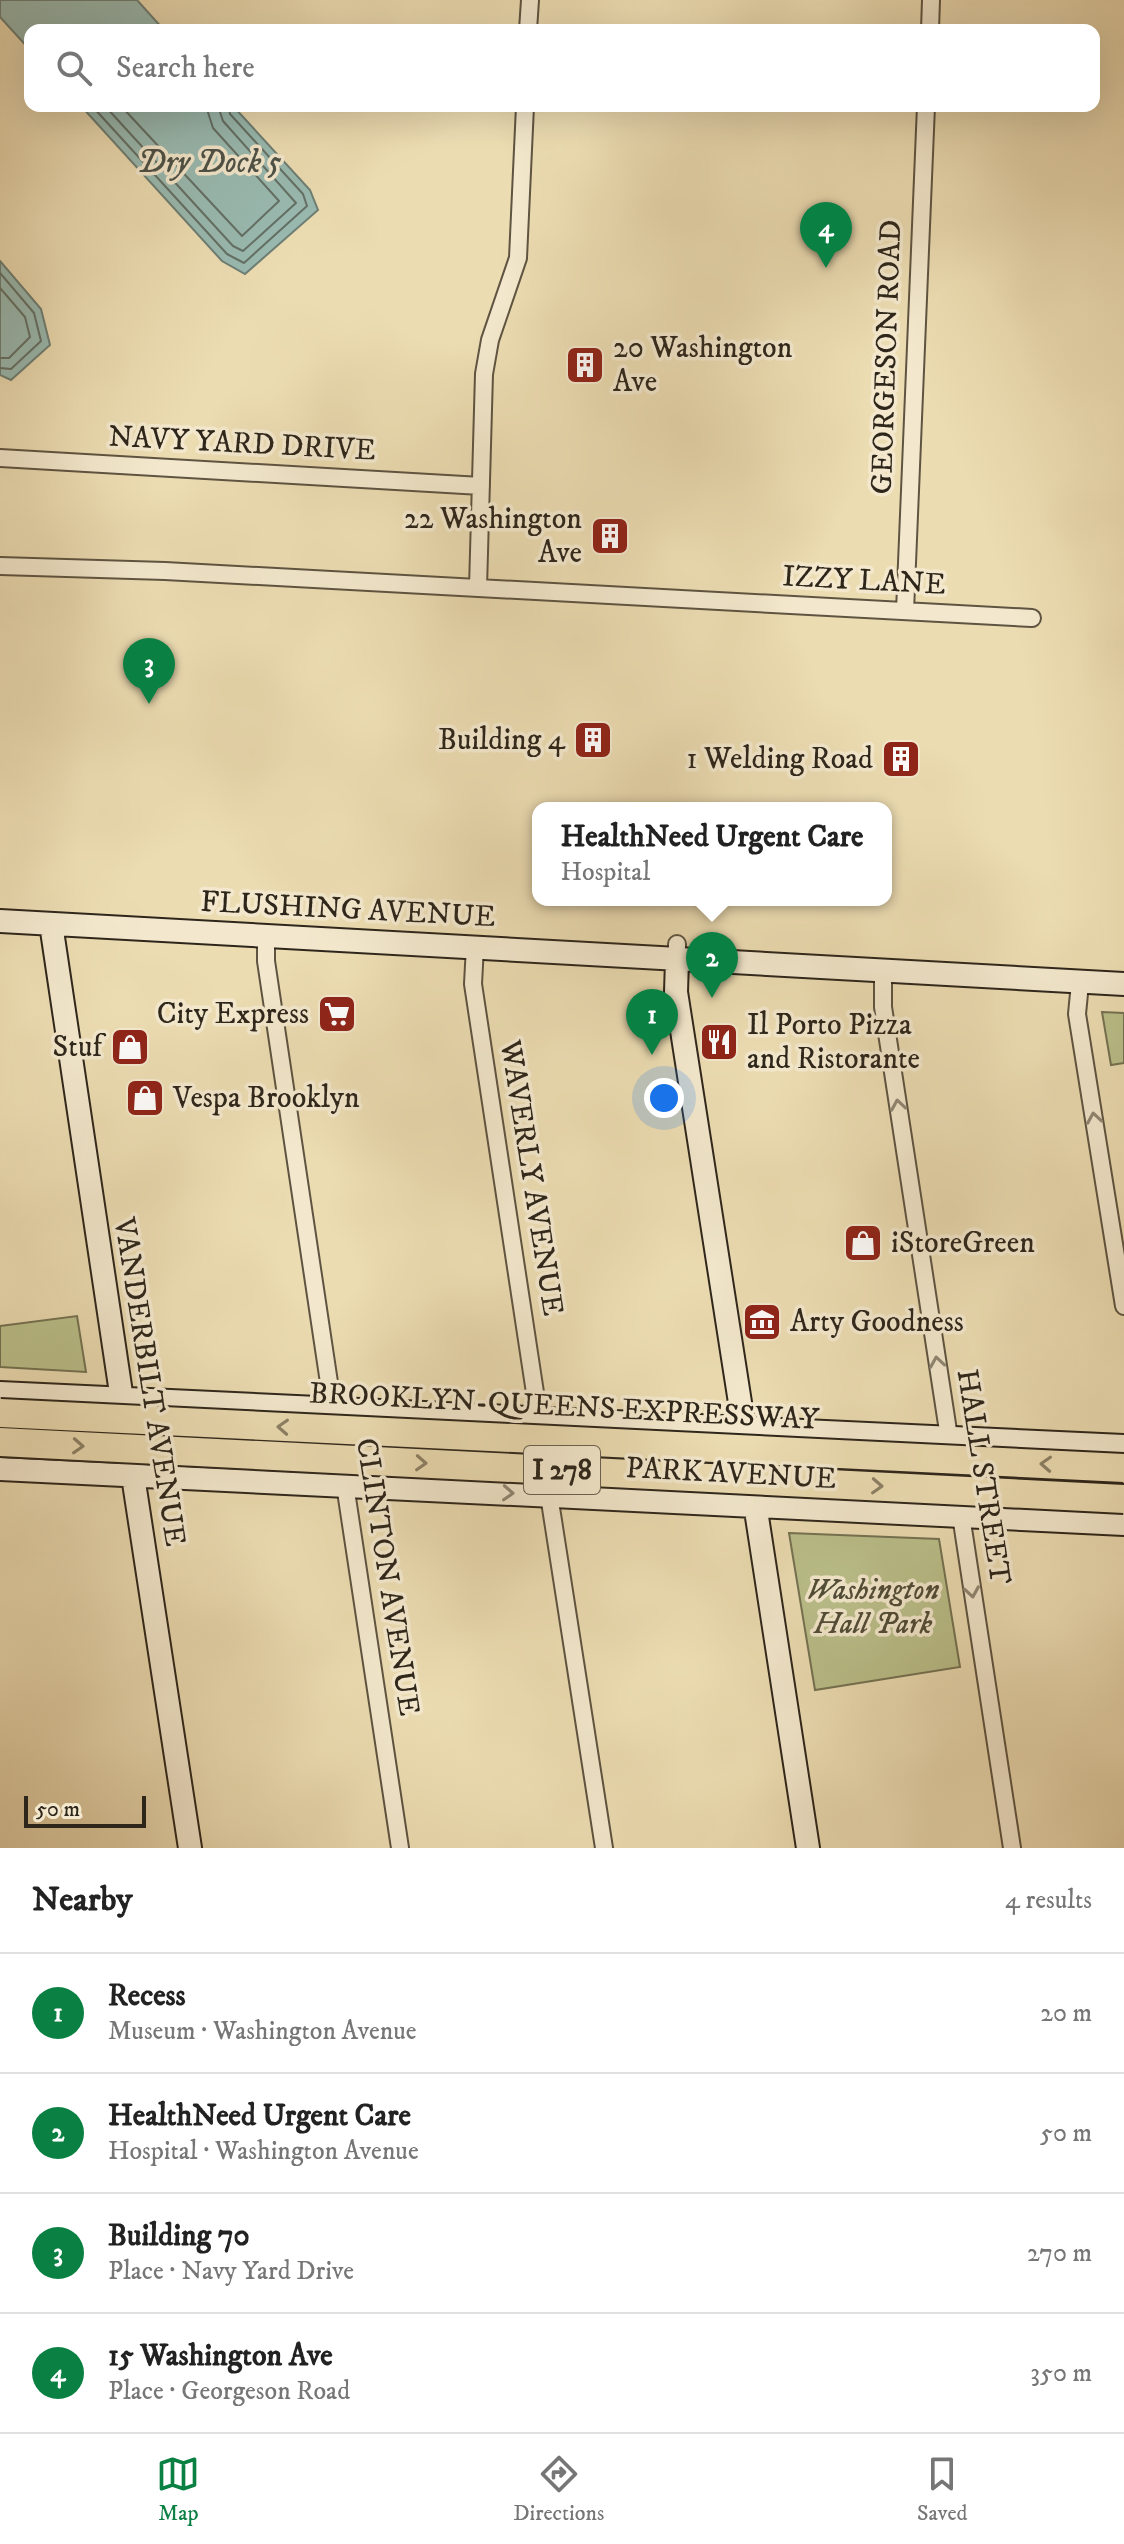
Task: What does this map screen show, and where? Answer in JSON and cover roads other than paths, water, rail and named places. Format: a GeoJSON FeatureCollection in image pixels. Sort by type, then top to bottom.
{"type":"FeatureCollection","features":[{"type":"Feature","properties":{"kind":"highway","name":"BROOKLYN-QUEENS EXPRESSWAY"},"geometry":{"type":"LineString","coordinates":[[0,1413],[1124,1468]]}},
{"type":"Feature","properties":{"kind":"highway","name":"BROOKLYN-QUEENS EXPRESSWAY"},"geometry":{"type":"LineString","coordinates":[[0,1442],[1124,1499]]}},
{"type":"Feature","properties":{"kind":"main road","name":"FLUSHING AVENUE"},"geometry":{"type":"LineString","coordinates":[[0,921],[475,946],[677,952],[883,972],[1124,984]]}},
{"type":"Feature","properties":{"kind":"main road","name":"VANDERBILT AVENUE"},"geometry":{"type":"LineString","coordinates":[[51,924],[190,1848]]}},
{"type":"Feature","properties":{"kind":"main road"},"geometry":{"type":"LineString","coordinates":[[677,952],[676,992],[808,1848]]}},
{"type":"Feature","properties":{"kind":"main road","name":"PARK AVENUE"},"geometry":{"type":"LineString","coordinates":[[0,1393],[1124,1446]]}},
{"type":"Feature","properties":{"kind":"main road","name":"PARK AVENUE"},"geometry":{"type":"LineString","coordinates":[[0,1469],[1124,1524]]}},
{"type":"Feature","properties":{"kind":"street"},"geometry":{"type":"LineString","coordinates":[[528,24],[530,0]]}},
{"type":"Feature","properties":{"kind":"street"},"geometry":{"type":"LineString","coordinates":[[930,24],[931,0]]}},
{"type":"Feature","properties":{"kind":"street"},"geometry":{"type":"LineString","coordinates":[[0,566],[165,571],[478,588],[486,357],[518,258],[525,112]]}},
{"type":"Feature","properties":{"kind":"street","name":"GEORGESON ROAD"},"geometry":{"type":"LineString","coordinates":[[905,611],[926,112]]}},
{"type":"Feature","properties":{"kind":"street","name":"NAVY YARD DRIVE"},"geometry":{"type":"LineString","coordinates":[[0,458],[481,486]]}},
{"type":"Feature","properties":{"kind":"street","name":"IZZY LANE"},"geometry":{"type":"LineString","coordinates":[[478,588],[1032,618]]}},
{"type":"Feature","properties":{"kind":"street","name":"CLINTON AVENUE"},"geometry":{"type":"LineString","coordinates":[[266,935],[266,961],[400,1848]]}},
{"type":"Feature","properties":{"kind":"street","name":"WAVERLY AVENUE"},"geometry":{"type":"LineString","coordinates":[[475,946],[473,984],[539,1419]]}},
{"type":"Feature","properties":{"kind":"street","name":"HALL STREET"},"geometry":{"type":"LineString","coordinates":[[883,972],[883,1007],[1012,1848]]}},
{"type":"Feature","properties":{"kind":"street"},"geometry":{"type":"LineString","coordinates":[[1080,983],[1077,1014],[1124,1306]]}},
{"type":"Feature","properties":{"kind":"street"},"geometry":{"type":"LineString","coordinates":[[549,1495],[604,1848]]}},
{"type":"Feature","properties":{"kind":"water"},"geometry":{"type":"Polygon","coordinates":[[[0,0],[137,0],[159,24],[24,24],[24,43],[0,17],[0,0]]]}},
{"type":"Feature","properties":{"kind":"water","name":"Dry Dock 5"},"geometry":{"type":"Polygon","coordinates":[[[86,112],[238,112],[310,190],[318,210],[245,274],[222,261],[86,112]]]}},
{"type":"Feature","properties":{"kind":"water"},"geometry":{"type":"Polygon","coordinates":[[[0,261],[41,309],[50,345],[11,380],[0,375],[0,261]]]}},
{"type":"Feature","properties":{"kind":"place","name":"15 Washington Ave"},"geometry":{"type":"Point","coordinates":[826,268]}},
{"type":"Feature","properties":{"kind":"place","name":"20 Washington Ave"},"geometry":{"type":"Point","coordinates":[585,365]}},
{"type":"Feature","properties":{"kind":"place","name":"22 Washington Ave"},"geometry":{"type":"Point","coordinates":[610,536]}},
{"type":"Feature","properties":{"kind":"place","name":"Building 70"},"geometry":{"type":"Point","coordinates":[149,704]}},
{"type":"Feature","properties":{"kind":"place","name":"Building 4"},"geometry":{"type":"Point","coordinates":[593,740]}},
{"type":"Feature","properties":{"kind":"place","name":"1 Welding Road"},"geometry":{"type":"Point","coordinates":[901,759]}},
{"type":"Feature","properties":{"kind":"place","name":"HealthNeed Urgent Care"},"geometry":{"type":"Point","coordinates":[712,998]}},
{"type":"Feature","properties":{"kind":"place","name":"City Express"},"geometry":{"type":"Point","coordinates":[337,1014]}},
{"type":"Feature","properties":{"kind":"place","name":"Il Porto Pizza and Ristorante"},"geometry":{"type":"Point","coordinates":[719,1042]}},
{"type":"Feature","properties":{"kind":"place","name":"Stuf"},"geometry":{"type":"Point","coordinates":[130,1047]}},
{"type":"Feature","properties":{"kind":"place","name":"Recess"},"geometry":{"type":"Point","coordinates":[652,1055]}},
{"type":"Feature","properties":{"kind":"place","name":"Vespa Brooklyn"},"geometry":{"type":"Point","coordinates":[145,1098]}},
{"type":"Feature","properties":{"kind":"place","name":"iStoreGreen"},"geometry":{"type":"Point","coordinates":[863,1243]}},
{"type":"Feature","properties":{"kind":"place","name":"Arty Goodness"},"geometry":{"type":"Point","coordinates":[762,1322]}},
{"type":"Feature","properties":{"kind":"park label","name":"Washington Hall Park"},"geometry":{"type":"Point","coordinates":[873,1607]}}]}
